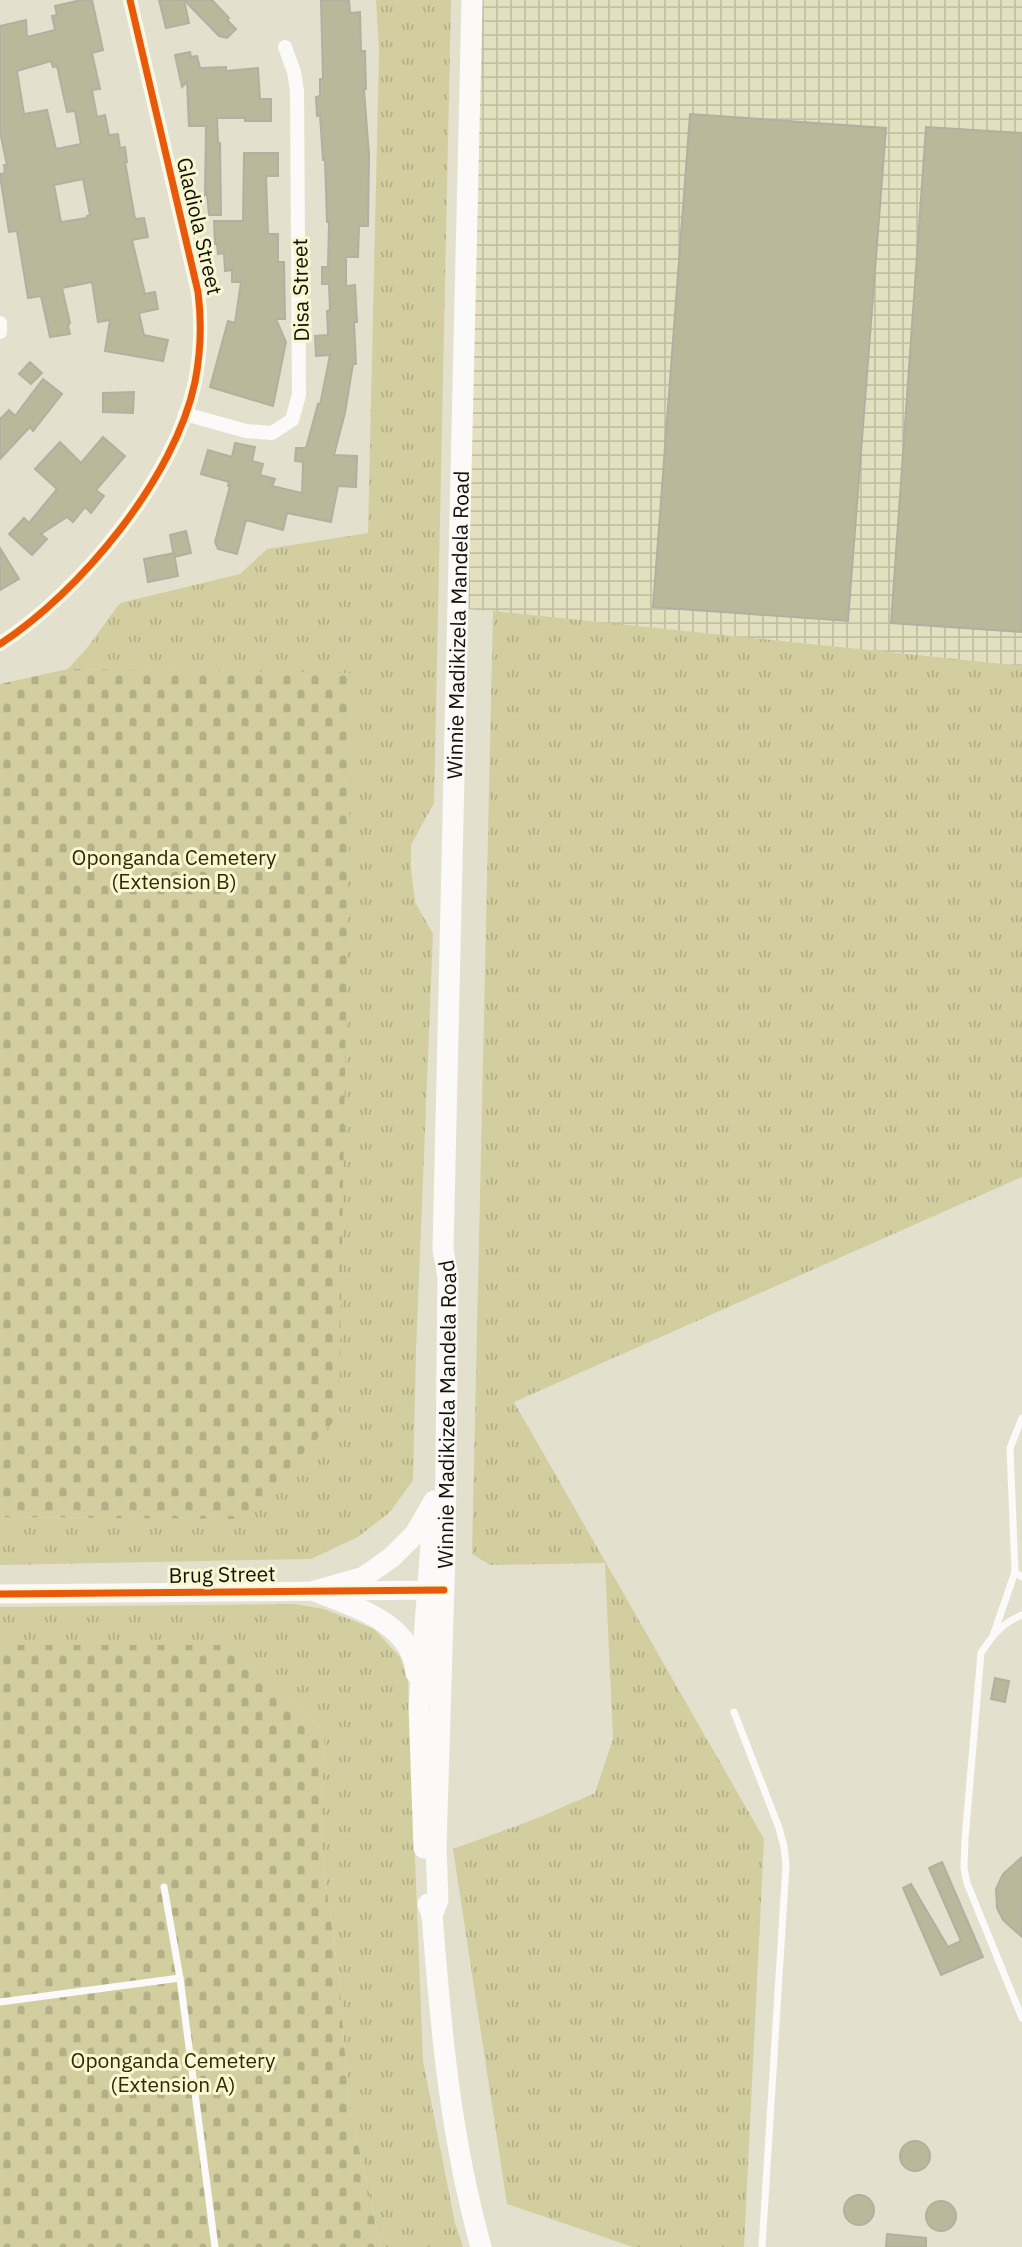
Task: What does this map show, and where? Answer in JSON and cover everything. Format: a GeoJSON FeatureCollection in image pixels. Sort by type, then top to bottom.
{"type":"FeatureCollection","features":[{"type":"Feature","properties":{"kind":"main road","name":"Winnie Madikizela Mandela Road"},"geometry":{"type":"LineString","coordinates":[[432,1915],[438,1900],[434,1501],[437,1276],[443,1250],[472,0]]}},
{"type":"Feature","properties":{"kind":"main road","name":"Winnie Madikizela Mandela Road"},"geometry":{"type":"LineString","coordinates":[[443,1250],[448,1276],[436,1590],[419,1706],[426,1900],[432,1915],[447,2085],[460,2158],[481,2247]]}},
{"type":"Feature","properties":{"kind":"main road"},"geometry":{"type":"LineString","coordinates":[[315,1591],[364,1577],[392,1556],[415,1534],[434,1501]]}},
{"type":"Feature","properties":{"kind":"main road"},"geometry":{"type":"LineString","coordinates":[[315,1591],[362,1610],[385,1622],[398,1634],[416,1662],[419,1706]]}},
{"type":"Feature","properties":{"kind":"street","name":"Gladiola Street"},"geometry":{"type":"LineString","coordinates":[[0,644],[19,632],[50,605],[97,558],[122,527],[145,496],[166,460],[194,385],[201,344],[202,320],[198,292],[130,0]]}},
{"type":"Feature","properties":{"kind":"street","name":"Disa Street"},"geometry":{"type":"LineString","coordinates":[[185,414],[246,431],[272,433],[292,420],[299,396],[297,91],[294,72],[285,47]]}},
{"type":"Feature","properties":{"kind":"street"},"geometry":{"type":"LineString","coordinates":[[0,323],[0,332]]}},
{"type":"Feature","properties":{"kind":"street","name":"Brug Street"},"geometry":{"type":"LineString","coordinates":[[0,1594],[436,1590]]}},
{"type":"Feature","properties":{"kind":"lane"},"geometry":{"type":"LineString","coordinates":[[1022,1418],[1010,1448],[1018,1574],[994,1633],[981,1653],[964,1868],[977,1910],[1022,2018]]}},
{"type":"Feature","properties":{"kind":"lane"},"geometry":{"type":"LineString","coordinates":[[994,1633],[1022,1615]]}},
{"type":"Feature","properties":{"kind":"lane"},"geometry":{"type":"LineString","coordinates":[[734,1712],[779,1828],[785,1847],[786,1865],[762,2247]]}},
{"type":"Feature","properties":{"kind":"lane"},"geometry":{"type":"LineString","coordinates":[[164,1887],[180,1978],[215,2247]]}},
{"type":"Feature","properties":{"kind":"lane"},"geometry":{"type":"LineString","coordinates":[[0,2002],[180,1978]]}},
{"type":"Feature","properties":{"kind":"shaded area"},"geometry":{"type":"Polygon","coordinates":[[[471,0],[1022,0],[1022,666],[458,608],[471,0]]]}},
{"type":"Feature","properties":{"kind":"green space"},"geometry":{"type":"Polygon","coordinates":[[[376,0],[451,0],[434,803],[411,845],[415,902],[433,934],[413,1480],[390,1512],[358,1537],[311,1559],[0,1565],[0,1517],[240,1519],[351,674],[68,669],[120,603],[240,574],[267,549],[368,533],[379,52],[376,0]]]}},
{"type":"Feature","properties":{"kind":"green space"},"geometry":{"type":"Polygon","coordinates":[[[493,611],[1022,666],[1022,1177],[514,1402],[764,1839],[744,2247],[633,2247],[507,2204],[453,1849],[535,1819],[595,1793],[613,1739],[605,1563],[490,1565],[472,1554],[493,611]]]}},
{"type":"Feature","properties":{"kind":"green space","name":"Oponganda Cemetery (Extension B)"},"geometry":{"type":"Polygon","coordinates":[[[68,669],[352,673],[339,1416],[240,1519],[0,1517],[0,684],[68,669]]]}},
{"type":"Feature","properties":{"kind":"green space"},"geometry":{"type":"Polygon","coordinates":[[[295,1604],[324,1609],[374,1629],[400,1657],[408,1680],[423,2061],[455,2223],[463,2247],[381,2247],[349,2104],[339,1978],[321,1849],[324,1731],[230,1645],[0,1645],[0,1607],[295,1604]]]}},
{"type":"Feature","properties":{"kind":"green space","name":"Oponganda Cemetery (Extension A)"},"geometry":{"type":"Polygon","coordinates":[[[0,1645],[230,1645],[324,1731],[321,1849],[339,1978],[349,2104],[381,2247],[0,2247],[0,1645]]]}},
{"type":"Feature","properties":{"kind":"building"},"geometry":{"type":"Polygon","coordinates":[[[92,0],[103,50],[92,53],[100,89],[92,90],[97,117],[105,115],[109,135],[118,134],[120,148],[125,147],[135,219],[144,218],[148,237],[132,240],[145,294],[155,292],[158,309],[139,313],[144,335],[168,340],[163,361],[105,351],[110,320],[98,322],[92,282],[62,288],[70,334],[50,337],[41,296],[28,298],[17,231],[9,232],[0,176],[5,173],[4,165],[7,165],[0,132],[0,26],[26,20],[27,37],[55,30],[52,16],[57,15],[55,6],[92,0]],[[51,61],[17,71],[24,114],[47,110],[56,149],[81,144],[75,111],[67,112],[57,66],[53,67],[51,61]],[[83,179],[54,185],[61,222],[87,218],[90,215],[83,179]]]}},
{"type":"Feature","properties":{"kind":"building"},"geometry":{"type":"Polygon","coordinates":[[[159,0],[184,0],[189,23],[166,28],[159,0]]]}},
{"type":"Feature","properties":{"kind":"building"},"geometry":{"type":"Polygon","coordinates":[[[184,0],[212,0],[236,29],[227,38],[219,36],[184,0]]]}},
{"type":"Feature","properties":{"kind":"building"},"geometry":{"type":"Polygon","coordinates":[[[321,0],[349,0],[350,13],[360,12],[361,51],[365,51],[364,89],[369,155],[368,226],[359,226],[358,257],[346,257],[346,286],[355,285],[356,364],[353,364],[345,413],[334,455],[357,456],[356,487],[338,486],[331,522],[287,513],[283,530],[246,520],[237,554],[218,549],[215,542],[230,486],[229,482],[201,474],[208,450],[232,457],[235,443],[255,447],[252,461],[263,464],[260,475],[275,479],[272,486],[302,493],[303,462],[295,461],[296,448],[306,448],[318,404],[320,405],[330,355],[316,356],[315,336],[328,335],[327,311],[330,310],[329,284],[322,284],[322,267],[328,267],[329,222],[325,160],[316,97],[320,96],[320,79],[323,79],[321,0]]]}},
{"type":"Feature","properties":{"kind":"building"},"geometry":{"type":"Polygon","coordinates":[[[190,52],[191,57],[197,56],[200,68],[226,67],[226,71],[258,68],[260,99],[271,99],[271,121],[217,118],[221,215],[209,215],[207,194],[205,195],[206,126],[189,126],[187,82],[182,87],[175,55],[190,52]]]}},
{"type":"Feature","properties":{"kind":"building"},"geometry":{"type":"Polygon","coordinates":[[[690,114],[886,128],[848,621],[653,607],[690,114]]]}},
{"type":"Feature","properties":{"kind":"building"},"geometry":{"type":"Polygon","coordinates":[[[926,127],[1022,133],[1022,632],[891,623],[926,127]]]}},
{"type":"Feature","properties":{"kind":"building"},"geometry":{"type":"Polygon","coordinates":[[[244,153],[278,153],[278,176],[266,176],[268,234],[278,234],[278,262],[284,262],[285,319],[276,319],[286,342],[273,406],[210,387],[228,321],[235,323],[241,282],[232,282],[232,270],[225,271],[224,253],[218,254],[215,244],[214,221],[243,221],[244,153]]]}},
{"type":"Feature","properties":{"kind":"building"},"geometry":{"type":"Polygon","coordinates":[[[30,362],[42,373],[31,384],[19,374],[30,362]]]}},
{"type":"Feature","properties":{"kind":"building"},"geometry":{"type":"Polygon","coordinates":[[[43,379],[62,394],[33,431],[30,427],[0,459],[0,419],[9,410],[15,416],[43,379]]]}},
{"type":"Feature","properties":{"kind":"building"},"geometry":{"type":"Polygon","coordinates":[[[134,392],[133,413],[103,412],[103,393],[134,392]]]}},
{"type":"Feature","properties":{"kind":"building"},"geometry":{"type":"Polygon","coordinates":[[[103,437],[125,456],[96,490],[104,496],[91,513],[85,507],[73,522],[67,517],[41,534],[47,539],[32,555],[9,534],[24,518],[29,523],[57,489],[35,469],[60,442],[81,463],[103,437]]]}},
{"type":"Feature","properties":{"kind":"building"},"geometry":{"type":"Polygon","coordinates":[[[186,531],[191,553],[174,557],[170,535],[186,531]]]}},
{"type":"Feature","properties":{"kind":"building"},"geometry":{"type":"Polygon","coordinates":[[[0,548],[19,579],[0,590],[0,548]]]}},
{"type":"Feature","properties":{"kind":"building"},"geometry":{"type":"Polygon","coordinates":[[[174,553],[178,576],[148,582],[144,559],[174,553]]]}},
{"type":"Feature","properties":{"kind":"building"},"geometry":{"type":"Polygon","coordinates":[[[995,1678],[1009,1681],[1005,1702],[991,1699],[995,1678]]]}},
{"type":"Feature","properties":{"kind":"building"},"geometry":{"type":"Polygon","coordinates":[[[1022,1857],[1022,1937],[1003,1920],[997,1908],[996,1889],[1003,1874],[1022,1857]]]}},
{"type":"Feature","properties":{"kind":"building"},"geometry":{"type":"Polygon","coordinates":[[[942,1862],[983,1957],[941,1975],[903,1888],[911,1884],[948,1947],[961,1941],[929,1868],[942,1862]]]}},
{"type":"Feature","properties":{"kind":"building"},"geometry":{"type":"Polygon","coordinates":[[[915,2141],[926,2145],[930,2156],[926,2167],[915,2171],[904,2167],[900,2156],[904,2145],[915,2141]]]}},
{"type":"Feature","properties":{"kind":"building"},"geometry":{"type":"Polygon","coordinates":[[[859,2195],[870,2199],[874,2210],[870,2221],[859,2225],[848,2221],[844,2210],[848,2199],[859,2195]]]}},
{"type":"Feature","properties":{"kind":"building"},"geometry":{"type":"Polygon","coordinates":[[[941,2201],[952,2205],[956,2216],[952,2227],[941,2231],[930,2227],[926,2216],[930,2205],[941,2201]]]}},
{"type":"Feature","properties":{"kind":"building"},"geometry":{"type":"Polygon","coordinates":[[[887,2234],[926,2238],[926,2247],[886,2247],[887,2234]]]}},
{"type":"Feature","properties":{"kind":"cycle path"},"geometry":{"type":"LineString","coordinates":[[0,644],[31,622],[61,595],[92,564],[120,530],[146,493],[167,456],[184,419],[195,382],[200,337],[198,292],[130,0]]}},
{"type":"Feature","properties":{"kind":"cycle path"},"geometry":{"type":"LineString","coordinates":[[0,1594],[444,1590]]}}]}
